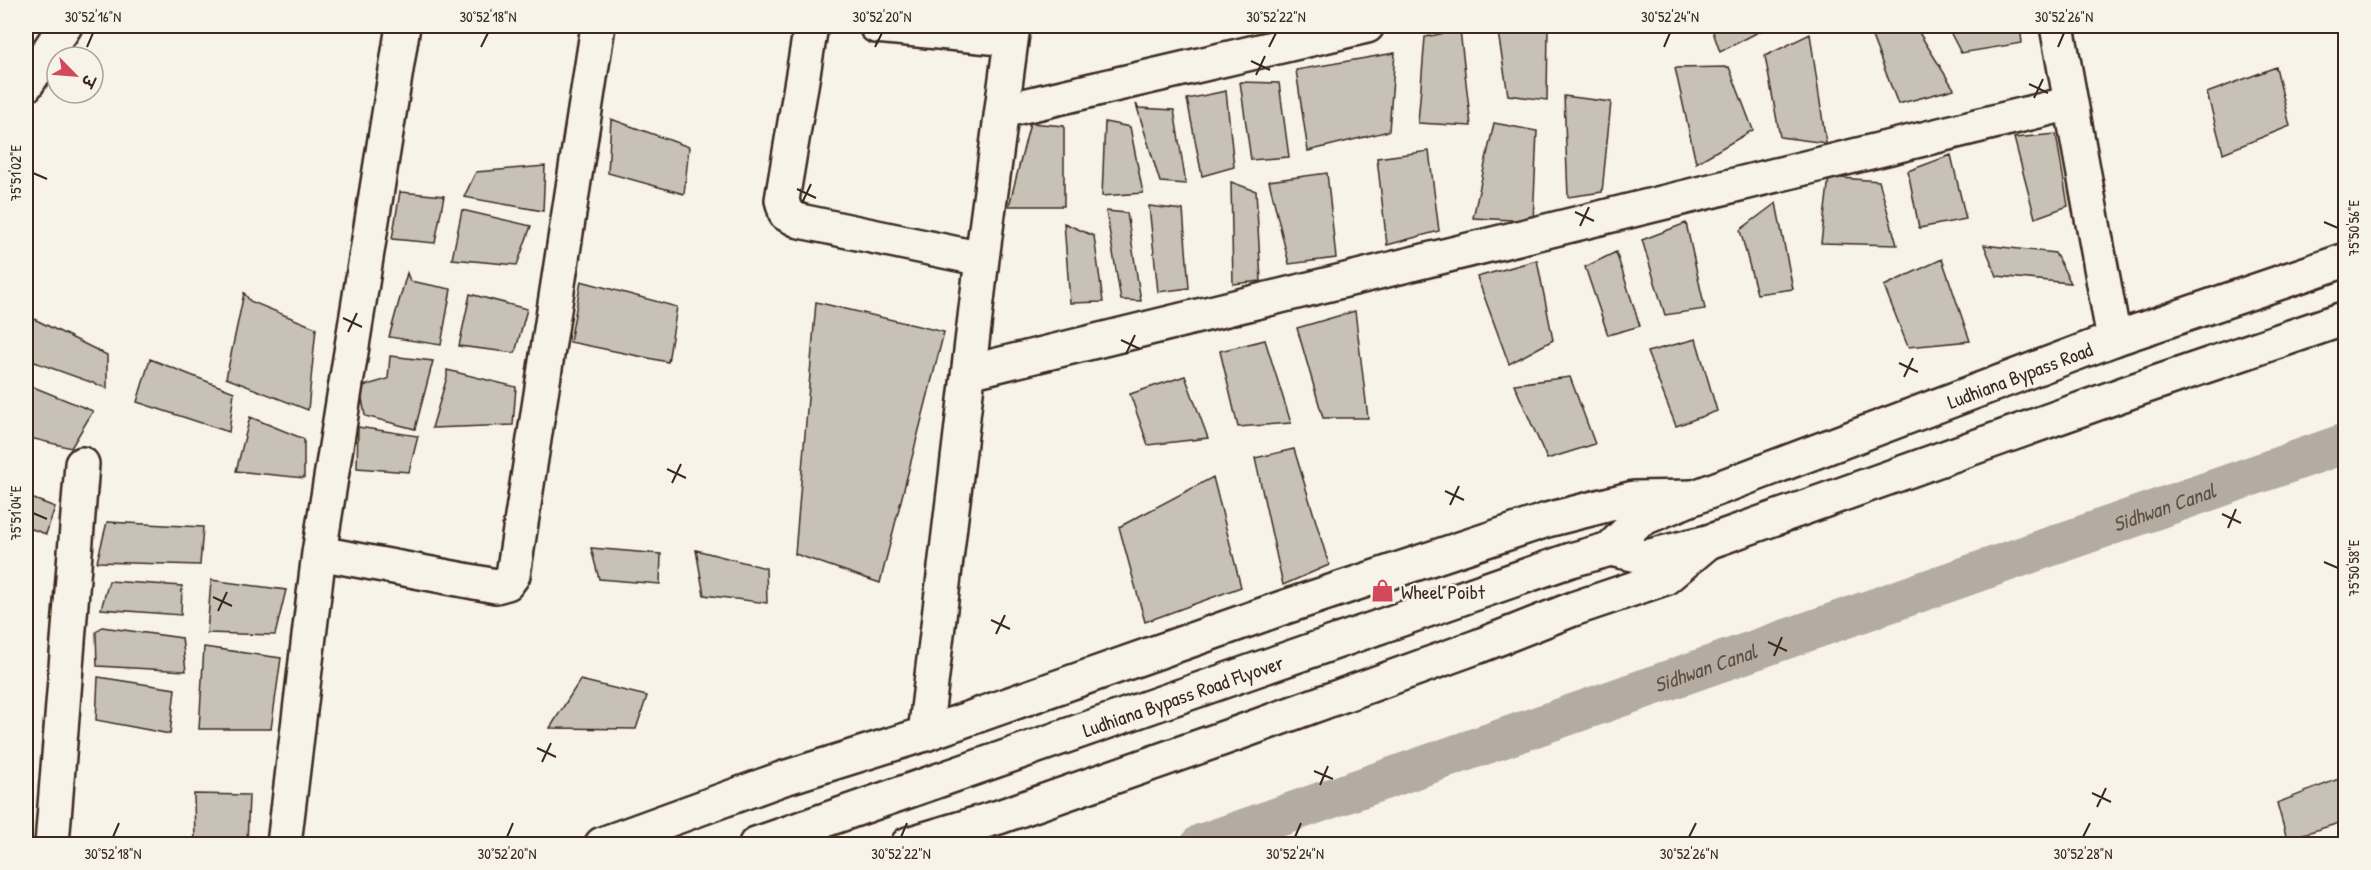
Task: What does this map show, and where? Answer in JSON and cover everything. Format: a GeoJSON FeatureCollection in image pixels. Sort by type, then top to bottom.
{"type":"FeatureCollection","features":[{"type":"Feature","properties":{"kind":"main road"},"geometry":{"type":"LineString","coordinates":[[26,85],[65,26]]}},
{"type":"Feature","properties":{"kind":"main road"},"geometry":{"type":"LineString","coordinates":[[284,844],[319,552],[402,26]]}},
{"type":"Feature","properties":{"kind":"main road"},"geometry":{"type":"LineString","coordinates":[[319,552],[496,586],[507,583],[513,575],[598,26]]}},
{"type":"Feature","properties":{"kind":"main road"},"geometry":{"type":"LineString","coordinates":[[811,26],[782,200],[786,214],[800,221],[982,258]]}},
{"type":"Feature","properties":{"kind":"main road"},"geometry":{"type":"LineString","coordinates":[[876,26],[1012,32],[982,258],[925,734]]}},
{"type":"Feature","properties":{"kind":"main road"},"geometry":{"type":"LineString","coordinates":[[2057,26],[2114,339]]}},
{"type":"Feature","properties":{"kind":"main road"},"geometry":{"type":"LineString","coordinates":[[1002,111],[1349,28]]}},
{"type":"Feature","properties":{"kind":"main road"},"geometry":{"type":"LineString","coordinates":[[969,372],[2071,103]]}},
{"type":"Feature","properties":{"kind":"main road","name":"Ludhiana Bypass Road"},"geometry":{"type":"LineString","coordinates":[[1695,497],[2114,339],[2346,260]]}},
{"type":"Feature","properties":{"kind":"main road"},"geometry":{"type":"LineString","coordinates":[[908,844],[999,817],[1479,646],[1573,609],[1665,578],[1708,542],[2132,391],[2346,318]]}},
{"type":"Feature","properties":{"kind":"main road"},"geometry":{"type":"LineString","coordinates":[[52,844],[82,464]]}},
{"type":"Feature","properties":{"kind":"main road"},"geometry":{"type":"LineString","coordinates":[[602,844],[781,779],[925,734],[1282,608],[1547,520],[1634,498],[1695,497]]}},
{"type":"Feature","properties":{"kind":"main road","name":"Ludhiana Bypass Road Flyover"},"geometry":{"type":"LineString","coordinates":[[1610,549],[1639,520],[1695,497]]}},
{"type":"Feature","properties":{"kind":"main road","name":"Ludhiana Bypass Road Flyover"},"geometry":{"type":"LineString","coordinates":[[756,844],[1571,560],[1610,549],[1646,557],[1708,542]]}},
{"type":"Feature","properties":{"kind":"building"},"geometry":{"type":"Polygon","coordinates":[[[1497,26],[1548,26],[1547,100],[1508,95],[1497,26]]]}},
{"type":"Feature","properties":{"kind":"building"},"geometry":{"type":"Polygon","coordinates":[[[1711,26],[1770,26],[1720,52],[1711,26]]]}},
{"type":"Feature","properties":{"kind":"building"},"geometry":{"type":"Polygon","coordinates":[[[1901,26],[1915,26],[1954,89],[1898,104],[1871,34],[1901,26]]]}},
{"type":"Feature","properties":{"kind":"building"},"geometry":{"type":"Polygon","coordinates":[[[1947,26],[2020,26],[2022,43],[1961,53],[1947,26]]]}},
{"type":"Feature","properties":{"kind":"building"},"geometry":{"type":"Polygon","coordinates":[[[1460,30],[1471,126],[1418,123],[1425,37],[1460,30]]]}},
{"type":"Feature","properties":{"kind":"building"},"geometry":{"type":"Polygon","coordinates":[[[1810,34],[1826,143],[1780,137],[1765,56],[1810,34]]]}},
{"type":"Feature","properties":{"kind":"building"},"geometry":{"type":"Polygon","coordinates":[[[1395,53],[1389,131],[1308,151],[1296,70],[1395,53]]]}},
{"type":"Feature","properties":{"kind":"building"},"geometry":{"type":"Polygon","coordinates":[[[1729,67],[1753,130],[1696,163],[1675,68],[1729,67]]]}},
{"type":"Feature","properties":{"kind":"building"},"geometry":{"type":"Polygon","coordinates":[[[2276,67],[2290,126],[2223,153],[2207,93],[2276,67]]]}},
{"type":"Feature","properties":{"kind":"building"},"geometry":{"type":"Polygon","coordinates":[[[1240,82],[1279,83],[1289,157],[1251,160],[1240,82]]]}},
{"type":"Feature","properties":{"kind":"building"},"geometry":{"type":"Polygon","coordinates":[[[1226,91],[1234,167],[1202,176],[1187,99],[1226,91]]]}},
{"type":"Feature","properties":{"kind":"building"},"geometry":{"type":"Polygon","coordinates":[[[1564,96],[1611,102],[1602,192],[1568,197],[1564,96]]]}},
{"type":"Feature","properties":{"kind":"building"},"geometry":{"type":"Polygon","coordinates":[[[1136,104],[1139,108],[1174,110],[1186,184],[1160,182],[1136,104]]]}},
{"type":"Feature","properties":{"kind":"building"},"geometry":{"type":"Polygon","coordinates":[[[611,119],[689,147],[684,194],[608,173],[611,119]]]}},
{"type":"Feature","properties":{"kind":"building"},"geometry":{"type":"Polygon","coordinates":[[[1105,122],[1130,127],[1143,193],[1102,196],[1105,122]]]}},
{"type":"Feature","properties":{"kind":"building"},"geometry":{"type":"Polygon","coordinates":[[[1030,123],[1064,126],[1064,206],[1009,206],[1030,123]]]}},
{"type":"Feature","properties":{"kind":"building"},"geometry":{"type":"Polygon","coordinates":[[[1494,123],[1537,131],[1533,221],[1473,218],[1494,123]]]}},
{"type":"Feature","properties":{"kind":"building"},"geometry":{"type":"Polygon","coordinates":[[[2056,134],[2068,206],[2035,218],[2014,138],[2056,134]]]}},
{"type":"Feature","properties":{"kind":"building"},"geometry":{"type":"Polygon","coordinates":[[[1429,151],[1439,231],[1387,245],[1377,158],[1429,151]]]}},
{"type":"Feature","properties":{"kind":"building"},"geometry":{"type":"Polygon","coordinates":[[[1951,155],[1966,219],[1919,228],[1908,171],[1951,155]]]}},
{"type":"Feature","properties":{"kind":"building"},"geometry":{"type":"Polygon","coordinates":[[[545,166],[543,211],[464,197],[476,172],[545,166]]]}},
{"type":"Feature","properties":{"kind":"building"},"geometry":{"type":"Polygon","coordinates":[[[1327,173],[1336,258],[1289,264],[1269,181],[1327,173]]]}},
{"type":"Feature","properties":{"kind":"building"},"geometry":{"type":"Polygon","coordinates":[[[1829,177],[1879,181],[1897,245],[1821,243],[1829,177]]]}},
{"type":"Feature","properties":{"kind":"building"},"geometry":{"type":"Polygon","coordinates":[[[1231,182],[1256,191],[1261,281],[1233,284],[1231,182]]]}},
{"type":"Feature","properties":{"kind":"building"},"geometry":{"type":"Polygon","coordinates":[[[400,192],[444,196],[435,243],[392,239],[400,192]]]}},
{"type":"Feature","properties":{"kind":"building"},"geometry":{"type":"Polygon","coordinates":[[[1776,203],[1793,289],[1757,294],[1740,230],[1776,203]]]}},
{"type":"Feature","properties":{"kind":"building"},"geometry":{"type":"Polygon","coordinates":[[[1149,206],[1183,210],[1189,288],[1158,292],[1149,206]]]}},
{"type":"Feature","properties":{"kind":"building"},"geometry":{"type":"Polygon","coordinates":[[[462,210],[531,226],[517,265],[452,259],[462,210]]]}},
{"type":"Feature","properties":{"kind":"building"},"geometry":{"type":"Polygon","coordinates":[[[1106,211],[1127,213],[1141,301],[1121,300],[1106,211]]]}},
{"type":"Feature","properties":{"kind":"building"},"geometry":{"type":"Polygon","coordinates":[[[1064,223],[1094,236],[1103,302],[1070,303],[1064,223]]]}},
{"type":"Feature","properties":{"kind":"building"},"geometry":{"type":"Polygon","coordinates":[[[1686,223],[1705,309],[1665,315],[1642,240],[1686,223]]]}},
{"type":"Feature","properties":{"kind":"building"},"geometry":{"type":"Polygon","coordinates":[[[1984,245],[2055,253],[2071,283],[1997,276],[1984,245]]]}},
{"type":"Feature","properties":{"kind":"building"},"geometry":{"type":"Polygon","coordinates":[[[1616,252],[1640,326],[1608,335],[1585,267],[1616,252]]]}},
{"type":"Feature","properties":{"kind":"building"},"geometry":{"type":"Polygon","coordinates":[[[1942,259],[1970,341],[1908,347],[1884,286],[1942,259]]]}},
{"type":"Feature","properties":{"kind":"building"},"geometry":{"type":"Polygon","coordinates":[[[1537,260],[1553,340],[1509,364],[1477,277],[1537,260]]]}},
{"type":"Feature","properties":{"kind":"building"},"geometry":{"type":"Polygon","coordinates":[[[407,273],[410,281],[451,289],[441,345],[389,337],[407,273]]]}},
{"type":"Feature","properties":{"kind":"building"},"geometry":{"type":"Polygon","coordinates":[[[581,281],[677,307],[668,362],[570,342],[581,281]]]}},
{"type":"Feature","properties":{"kind":"building"},"geometry":{"type":"Polygon","coordinates":[[[244,293],[250,301],[316,328],[308,410],[226,378],[244,293]]]}},
{"type":"Feature","properties":{"kind":"building"},"geometry":{"type":"Polygon","coordinates":[[[470,294],[527,309],[515,353],[459,346],[470,294]]]}},
{"type":"Feature","properties":{"kind":"building"},"geometry":{"type":"Polygon","coordinates":[[[816,302],[944,332],[880,583],[795,554],[816,302]]]}},
{"type":"Feature","properties":{"kind":"building"},"geometry":{"type":"Polygon","coordinates":[[[1355,311],[1368,418],[1323,418],[1297,328],[1355,311]]]}},
{"type":"Feature","properties":{"kind":"building"},"geometry":{"type":"Polygon","coordinates":[[[26,315],[107,355],[107,388],[26,359],[26,315]]]}},
{"type":"Feature","properties":{"kind":"building"},"geometry":{"type":"Polygon","coordinates":[[[1696,339],[1717,411],[1676,426],[1647,352],[1696,339]]]}},
{"type":"Feature","properties":{"kind":"building"},"geometry":{"type":"Polygon","coordinates":[[[1265,340],[1291,423],[1238,427],[1220,351],[1265,340]]]}},
{"type":"Feature","properties":{"kind":"building"},"geometry":{"type":"Polygon","coordinates":[[[390,356],[433,361],[415,429],[365,416],[360,387],[388,379],[390,356]]]}},
{"type":"Feature","properties":{"kind":"building"},"geometry":{"type":"Polygon","coordinates":[[[150,359],[234,392],[229,432],[137,402],[150,359]]]}},
{"type":"Feature","properties":{"kind":"building"},"geometry":{"type":"Polygon","coordinates":[[[447,370],[516,387],[513,425],[432,428],[447,370]]]}},
{"type":"Feature","properties":{"kind":"building"},"geometry":{"type":"Polygon","coordinates":[[[1185,376],[1208,438],[1148,445],[1130,394],[1185,376]]]}},
{"type":"Feature","properties":{"kind":"building"},"geometry":{"type":"Polygon","coordinates":[[[1570,377],[1595,444],[1547,459],[1514,384],[1570,377]]]}},
{"type":"Feature","properties":{"kind":"building"},"geometry":{"type":"Polygon","coordinates":[[[26,384],[93,411],[71,448],[26,437],[26,384]]]}},
{"type":"Feature","properties":{"kind":"building"},"geometry":{"type":"Polygon","coordinates":[[[250,417],[304,439],[304,478],[236,471],[250,417]]]}},
{"type":"Feature","properties":{"kind":"building"},"geometry":{"type":"Polygon","coordinates":[[[358,427],[418,436],[409,472],[357,468],[358,427]]]}},
{"type":"Feature","properties":{"kind":"building"},"geometry":{"type":"Polygon","coordinates":[[[1294,449],[1329,565],[1283,585],[1255,458],[1294,449]]]}},
{"type":"Feature","properties":{"kind":"building"},"geometry":{"type":"Polygon","coordinates":[[[1213,477],[1241,587],[1145,622],[1119,527],[1213,477]]]}},
{"type":"Feature","properties":{"kind":"building"},"geometry":{"type":"Polygon","coordinates":[[[26,496],[55,507],[46,534],[26,527],[26,496]]]}},
{"type":"Feature","properties":{"kind":"building"},"geometry":{"type":"Polygon","coordinates":[[[107,522],[203,527],[200,565],[97,562],[107,522]]]}},
{"type":"Feature","properties":{"kind":"building"},"geometry":{"type":"Polygon","coordinates":[[[591,548],[661,554],[660,584],[599,579],[591,548]]]}},
{"type":"Feature","properties":{"kind":"building"},"geometry":{"type":"Polygon","coordinates":[[[696,550],[766,568],[767,603],[704,595],[696,550]]]}},
{"type":"Feature","properties":{"kind":"building"},"geometry":{"type":"Polygon","coordinates":[[[211,580],[286,590],[275,635],[207,633],[211,580]]]}},
{"type":"Feature","properties":{"kind":"building"},"geometry":{"type":"Polygon","coordinates":[[[109,581],[182,586],[181,615],[101,609],[109,581]]]}},
{"type":"Feature","properties":{"kind":"building"},"geometry":{"type":"Polygon","coordinates":[[[102,627],[182,638],[186,671],[97,666],[96,632],[102,627]]]}},
{"type":"Feature","properties":{"kind":"building"},"geometry":{"type":"Polygon","coordinates":[[[204,647],[281,658],[271,729],[199,729],[204,647]]]}},
{"type":"Feature","properties":{"kind":"building"},"geometry":{"type":"Polygon","coordinates":[[[98,677],[175,689],[170,734],[96,720],[98,677]]]}},
{"type":"Feature","properties":{"kind":"building"},"geometry":{"type":"Polygon","coordinates":[[[580,680],[647,696],[636,729],[550,728],[580,680]]]}},
{"type":"Feature","properties":{"kind":"building"},"geometry":{"type":"Polygon","coordinates":[[[2346,776],[2346,821],[2287,839],[2277,803],[2346,776]]]}},
{"type":"Feature","properties":{"kind":"building"},"geometry":{"type":"Polygon","coordinates":[[[194,794],[249,795],[247,844],[195,844],[194,794]]]}},
{"type":"Feature","properties":{"kind":"waterway","name":"Sidhwan Canal"},"geometry":{"type":"LineString","coordinates":[[1201,844],[2346,443]]}},
{"type":"Feature","properties":{"kind":"place","name":"Wheel Poibt"},"geometry":{"type":"Point","coordinates":[1383,591]}}]}
